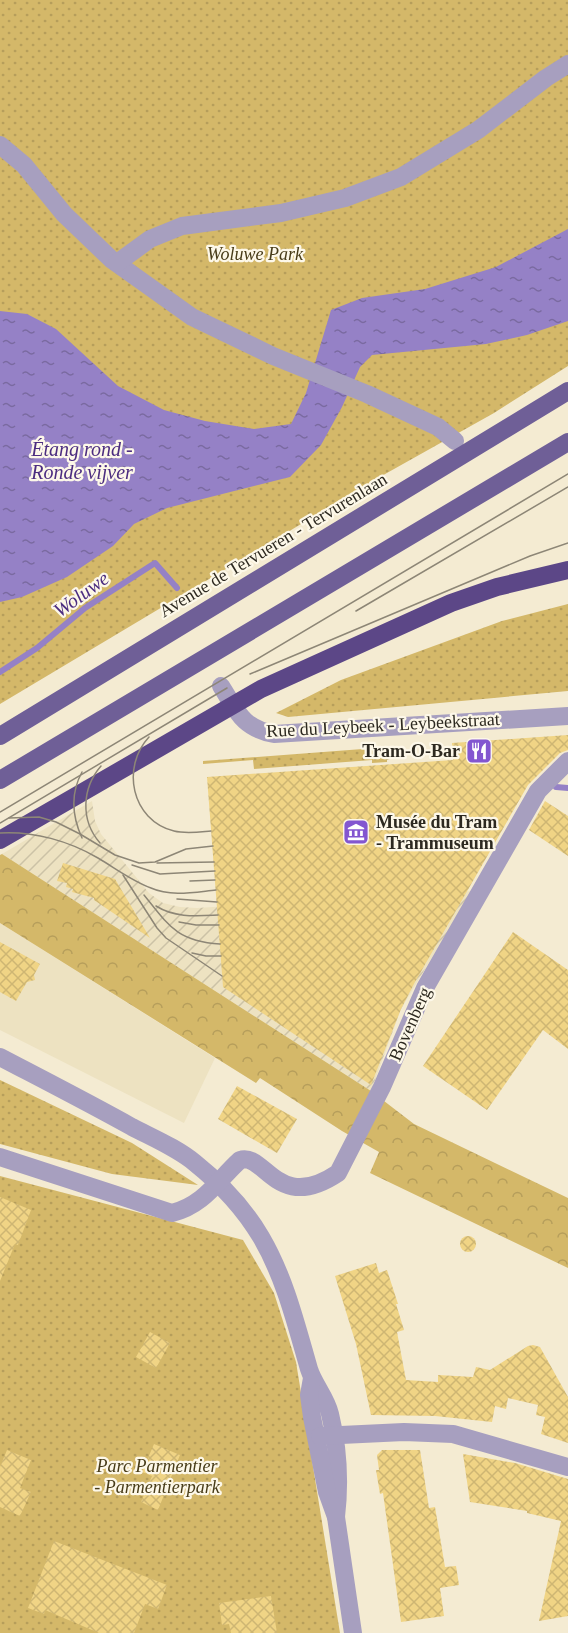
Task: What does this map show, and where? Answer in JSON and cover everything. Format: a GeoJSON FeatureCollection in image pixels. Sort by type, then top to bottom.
{"type":"FeatureCollection","features":[{"type":"Feature","properties":{"kind":"highway"},"geometry":{"type":"LineString","coordinates":[[0,840],[270,684],[451,603],[497,587],[568,570]]}},
{"type":"Feature","properties":{"kind":"main road","name":"Avenue de Tervueren - Tervurenlaan"},"geometry":{"type":"LineString","coordinates":[[0,736],[568,390]]}},
{"type":"Feature","properties":{"kind":"main road"},"geometry":{"type":"LineString","coordinates":[[0,780],[568,442]]}},
{"type":"Feature","properties":{"kind":"street"},"geometry":{"type":"LineString","coordinates":[[117,263],[150,238],[182,226],[281,213],[345,198],[401,177],[478,130],[568,64]]}},
{"type":"Feature","properties":{"kind":"street"},"geometry":{"type":"LineString","coordinates":[[0,145],[24,165],[64,214],[117,263],[192,318],[273,356],[353,388],[438,427],[455,441]]}},
{"type":"Feature","properties":{"kind":"street","name":"Rue du Leybeek - Leybeekstraat"},"geometry":{"type":"LineString","coordinates":[[221,686],[243,720],[258,731],[274,734],[568,716]]}},
{"type":"Feature","properties":{"kind":"street","name":"Bovenberg"},"geometry":{"type":"LineString","coordinates":[[217,1184],[240,1160],[245,1158],[251,1160],[276,1180],[292,1188],[308,1187],[325,1182],[338,1173],[382,1087],[425,988],[538,791],[568,761]]}},
{"type":"Feature","properties":{"kind":"street"},"geometry":{"type":"LineString","coordinates":[[0,1057],[194,1162],[241,1209],[261,1237],[287,1293],[312,1378],[309,1395],[324,1436],[327,1491],[336,1517],[353,1633]]}},
{"type":"Feature","properties":{"kind":"street"},"geometry":{"type":"LineString","coordinates":[[0,1157],[172,1213],[188,1209],[217,1184]]}},
{"type":"Feature","properties":{"kind":"street"},"geometry":{"type":"LineString","coordinates":[[324,1436],[404,1432],[453,1434],[568,1467]]}},
{"type":"Feature","properties":{"kind":"shaded area"},"geometry":{"type":"Polygon","coordinates":[[[92,801],[95,821],[101,834],[149,893],[163,903],[197,908],[472,891],[401,1009],[371,1091],[2,854],[92,801]]]}},
{"type":"Feature","properties":{"kind":"shaded area"},"geometry":{"type":"Polygon","coordinates":[[[0,923],[215,1058],[184,1123],[0,1030],[0,923]]]}},
{"type":"Feature","properties":{"kind":"green space","name":"Woluwe Park"},"geometry":{"type":"Polygon","coordinates":[[[0,0],[568,0],[568,366],[494,413],[378,478],[0,704],[0,0]]]}},
{"type":"Feature","properties":{"kind":"green space"},"geometry":{"type":"Polygon","coordinates":[[[568,604],[568,691],[288,717],[276,713],[341,680],[502,621],[568,604]]]}},
{"type":"Feature","properties":{"kind":"green space"},"geometry":{"type":"Polygon","coordinates":[[[389,747],[390,759],[387,762],[372,763],[372,760],[254,769],[253,760],[203,764],[203,761],[389,747]]]}},
{"type":"Feature","properties":{"kind":"green space"},"geometry":{"type":"Polygon","coordinates":[[[2,854],[371,1091],[414,1124],[568,1198],[568,1268],[370,1173],[379,1152],[260,1078],[256,1083],[0,923],[0,855],[2,854]]]}},
{"type":"Feature","properties":{"kind":"green space"},"geometry":{"type":"Polygon","coordinates":[[[0,1080],[132,1143],[198,1185],[112,1174],[0,1144],[0,1080]]]}},
{"type":"Feature","properties":{"kind":"green space","name":"Parc Parmentier - Parmentierpark"},"geometry":{"type":"Polygon","coordinates":[[[0,1176],[243,1240],[274,1293],[296,1362],[340,1633],[0,1633],[0,1176]]]}},
{"type":"Feature","properties":{"kind":"water","name":"Étang rond - Ronde vijver"},"geometry":{"type":"Polygon","coordinates":[[[568,229],[568,321],[527,335],[486,344],[372,355],[360,367],[321,445],[290,477],[167,508],[134,524],[113,546],[67,577],[22,597],[0,602],[0,311],[27,314],[56,329],[118,386],[164,410],[205,421],[254,429],[291,424],[306,393],[331,310],[362,298],[425,289],[496,267],[568,229]]]}},
{"type":"Feature","properties":{"kind":"building"},"geometry":{"type":"Polygon","coordinates":[[[568,735],[568,750],[560,753],[528,785],[415,982],[401,1009],[371,1085],[223,987],[207,777],[453,760],[452,743],[568,735]]]}},
{"type":"Feature","properties":{"kind":"building"},"geometry":{"type":"Polygon","coordinates":[[[545,801],[568,816],[568,856],[529,830],[545,801]]]}},
{"type":"Feature","properties":{"kind":"building"},"geometry":{"type":"Polygon","coordinates":[[[63,863],[115,879],[150,938],[94,898],[72,892],[73,889],[66,887],[67,883],[57,881],[63,863]]]}},
{"type":"Feature","properties":{"kind":"building"},"geometry":{"type":"Polygon","coordinates":[[[513,932],[568,970],[568,1049],[543,1030],[487,1110],[423,1066],[513,932]]]}},
{"type":"Feature","properties":{"kind":"building"},"geometry":{"type":"Polygon","coordinates":[[[0,942],[40,964],[34,975],[35,980],[27,982],[16,1001],[0,992],[0,942]]]}},
{"type":"Feature","properties":{"kind":"building"},"geometry":{"type":"Polygon","coordinates":[[[237,1086],[297,1119],[277,1153],[218,1119],[237,1086]]]}},
{"type":"Feature","properties":{"kind":"building"},"geometry":{"type":"Polygon","coordinates":[[[0,1197],[31,1210],[18,1245],[15,1244],[0,1281],[0,1197]]]}},
{"type":"Feature","properties":{"kind":"building"},"geometry":{"type":"Polygon","coordinates":[[[465,1236],[471,1236],[476,1244],[474,1250],[465,1252],[460,1247],[460,1241],[465,1236]]]}},
{"type":"Feature","properties":{"kind":"building"},"geometry":{"type":"Polygon","coordinates":[[[376,1263],[379,1273],[387,1270],[398,1304],[396,1304],[404,1330],[397,1332],[406,1380],[438,1382],[438,1375],[473,1377],[476,1367],[490,1370],[528,1346],[540,1347],[568,1397],[568,1443],[541,1434],[545,1417],[536,1415],[538,1405],[508,1398],[506,1409],[495,1406],[492,1422],[435,1416],[371,1415],[356,1344],[335,1276],[376,1263]]]}},
{"type":"Feature","properties":{"kind":"building"},"geometry":{"type":"Polygon","coordinates":[[[150,1332],[170,1343],[156,1368],[136,1357],[150,1332]]]}},
{"type":"Feature","properties":{"kind":"building"},"geometry":{"type":"Polygon","coordinates":[[[154,1444],[180,1455],[158,1510],[141,1502],[152,1476],[142,1472],[154,1444]]]}},
{"type":"Feature","properties":{"kind":"building"},"geometry":{"type":"Polygon","coordinates":[[[7,1450],[31,1460],[20,1488],[31,1492],[20,1516],[0,1507],[0,1467],[7,1450]]]}},
{"type":"Feature","properties":{"kind":"building"},"geometry":{"type":"Polygon","coordinates":[[[382,1450],[420,1450],[429,1508],[435,1507],[445,1567],[456,1566],[459,1585],[440,1588],[444,1616],[401,1622],[383,1493],[380,1494],[376,1470],[379,1470],[377,1455],[382,1450]]]}},
{"type":"Feature","properties":{"kind":"building"},"geometry":{"type":"Polygon","coordinates":[[[463,1454],[515,1463],[568,1479],[568,1616],[539,1621],[561,1521],[527,1513],[527,1511],[470,1502],[463,1454]]]}},
{"type":"Feature","properties":{"kind":"building"},"geometry":{"type":"Polygon","coordinates":[[[54,1541],[167,1585],[158,1609],[145,1604],[134,1633],[99,1633],[45,1610],[44,1614],[28,1608],[54,1541]]]}},
{"type":"Feature","properties":{"kind":"building"},"geometry":{"type":"Polygon","coordinates":[[[271,1596],[277,1633],[231,1633],[229,1624],[222,1625],[219,1603],[271,1596]]]}},
{"type":"Feature","properties":{"kind":"waterway","name":"Woluwe"},"geometry":{"type":"LineString","coordinates":[[0,672],[37,648],[85,608],[155,563],[177,588]]}},
{"type":"Feature","properties":{"kind":"waterway","name":"Woluwe"},"geometry":{"type":"LineString","coordinates":[[556,787],[568,788]]}},
{"type":"Feature","properties":{"kind":"tram line"},"geometry":{"type":"LineString","coordinates":[[0,812],[568,474]]}},
{"type":"Feature","properties":{"kind":"tram line"},"geometry":{"type":"LineString","coordinates":[[356,611],[568,487]]}},
{"type":"Feature","properties":{"kind":"tram line"},"geometry":{"type":"LineString","coordinates":[[250,674],[530,556],[568,543]]}},
{"type":"Feature","properties":{"kind":"tram line"},"geometry":{"type":"LineString","coordinates":[[0,823],[227,688]]}},
{"type":"Feature","properties":{"kind":"tram line"},"geometry":{"type":"LineString","coordinates":[[149,737],[140,749],[133,777],[140,804],[148,816],[159,825],[174,831],[188,833],[211,831]]}},
{"type":"Feature","properties":{"kind":"tram line"},"geometry":{"type":"LineString","coordinates":[[100,843],[89,824],[86,804],[90,784],[101,766]]}},
{"type":"Feature","properties":{"kind":"tram line"},"geometry":{"type":"LineString","coordinates":[[82,772],[74,797],[74,813],[82,838]]}},
{"type":"Feature","properties":{"kind":"tram line"},"geometry":{"type":"LineString","coordinates":[[9,818],[39,817],[56,822],[115,855],[139,863],[155,862],[186,849],[213,846]]}},
{"type":"Feature","properties":{"kind":"tram line"},"geometry":{"type":"LineString","coordinates":[[0,833],[26,834],[63,842],[87,852],[137,882],[159,891],[183,893],[216,890]]}},
{"type":"Feature","properties":{"kind":"tram line"},"geometry":{"type":"LineString","coordinates":[[157,863],[214,862]]}},
{"type":"Feature","properties":{"kind":"tram line"},"geometry":{"type":"LineString","coordinates":[[132,865],[160,874],[215,871]]}},
{"type":"Feature","properties":{"kind":"tram line"},"geometry":{"type":"LineString","coordinates":[[123,875],[166,938],[222,976]]}},
{"type":"Feature","properties":{"kind":"tram line"},"geometry":{"type":"LineString","coordinates":[[190,881],[215,880]]}},
{"type":"Feature","properties":{"kind":"tram line"},"geometry":{"type":"LineString","coordinates":[[144,895],[175,930],[194,939],[220,944]]}},
{"type":"Feature","properties":{"kind":"tram line"},"geometry":{"type":"LineString","coordinates":[[177,899],[217,902]]}},
{"type":"Feature","properties":{"kind":"tram line"},"geometry":{"type":"LineString","coordinates":[[156,906],[171,913],[194,916],[218,915]]}},
{"type":"Feature","properties":{"kind":"tram line"},"geometry":{"type":"LineString","coordinates":[[179,922],[219,925]]}},
{"type":"Feature","properties":{"kind":"tram line"},"geometry":{"type":"LineString","coordinates":[[192,953],[221,956]]}},
{"type":"Feature","properties":{"kind":"place","name":"Tram-O-Bar"},"geometry":{"type":"Point","coordinates":[479,751]}},
{"type":"Feature","properties":{"kind":"place","name":"Musée du Tram - Trammuseum"},"geometry":{"type":"Point","coordinates":[356,832]}}]}
